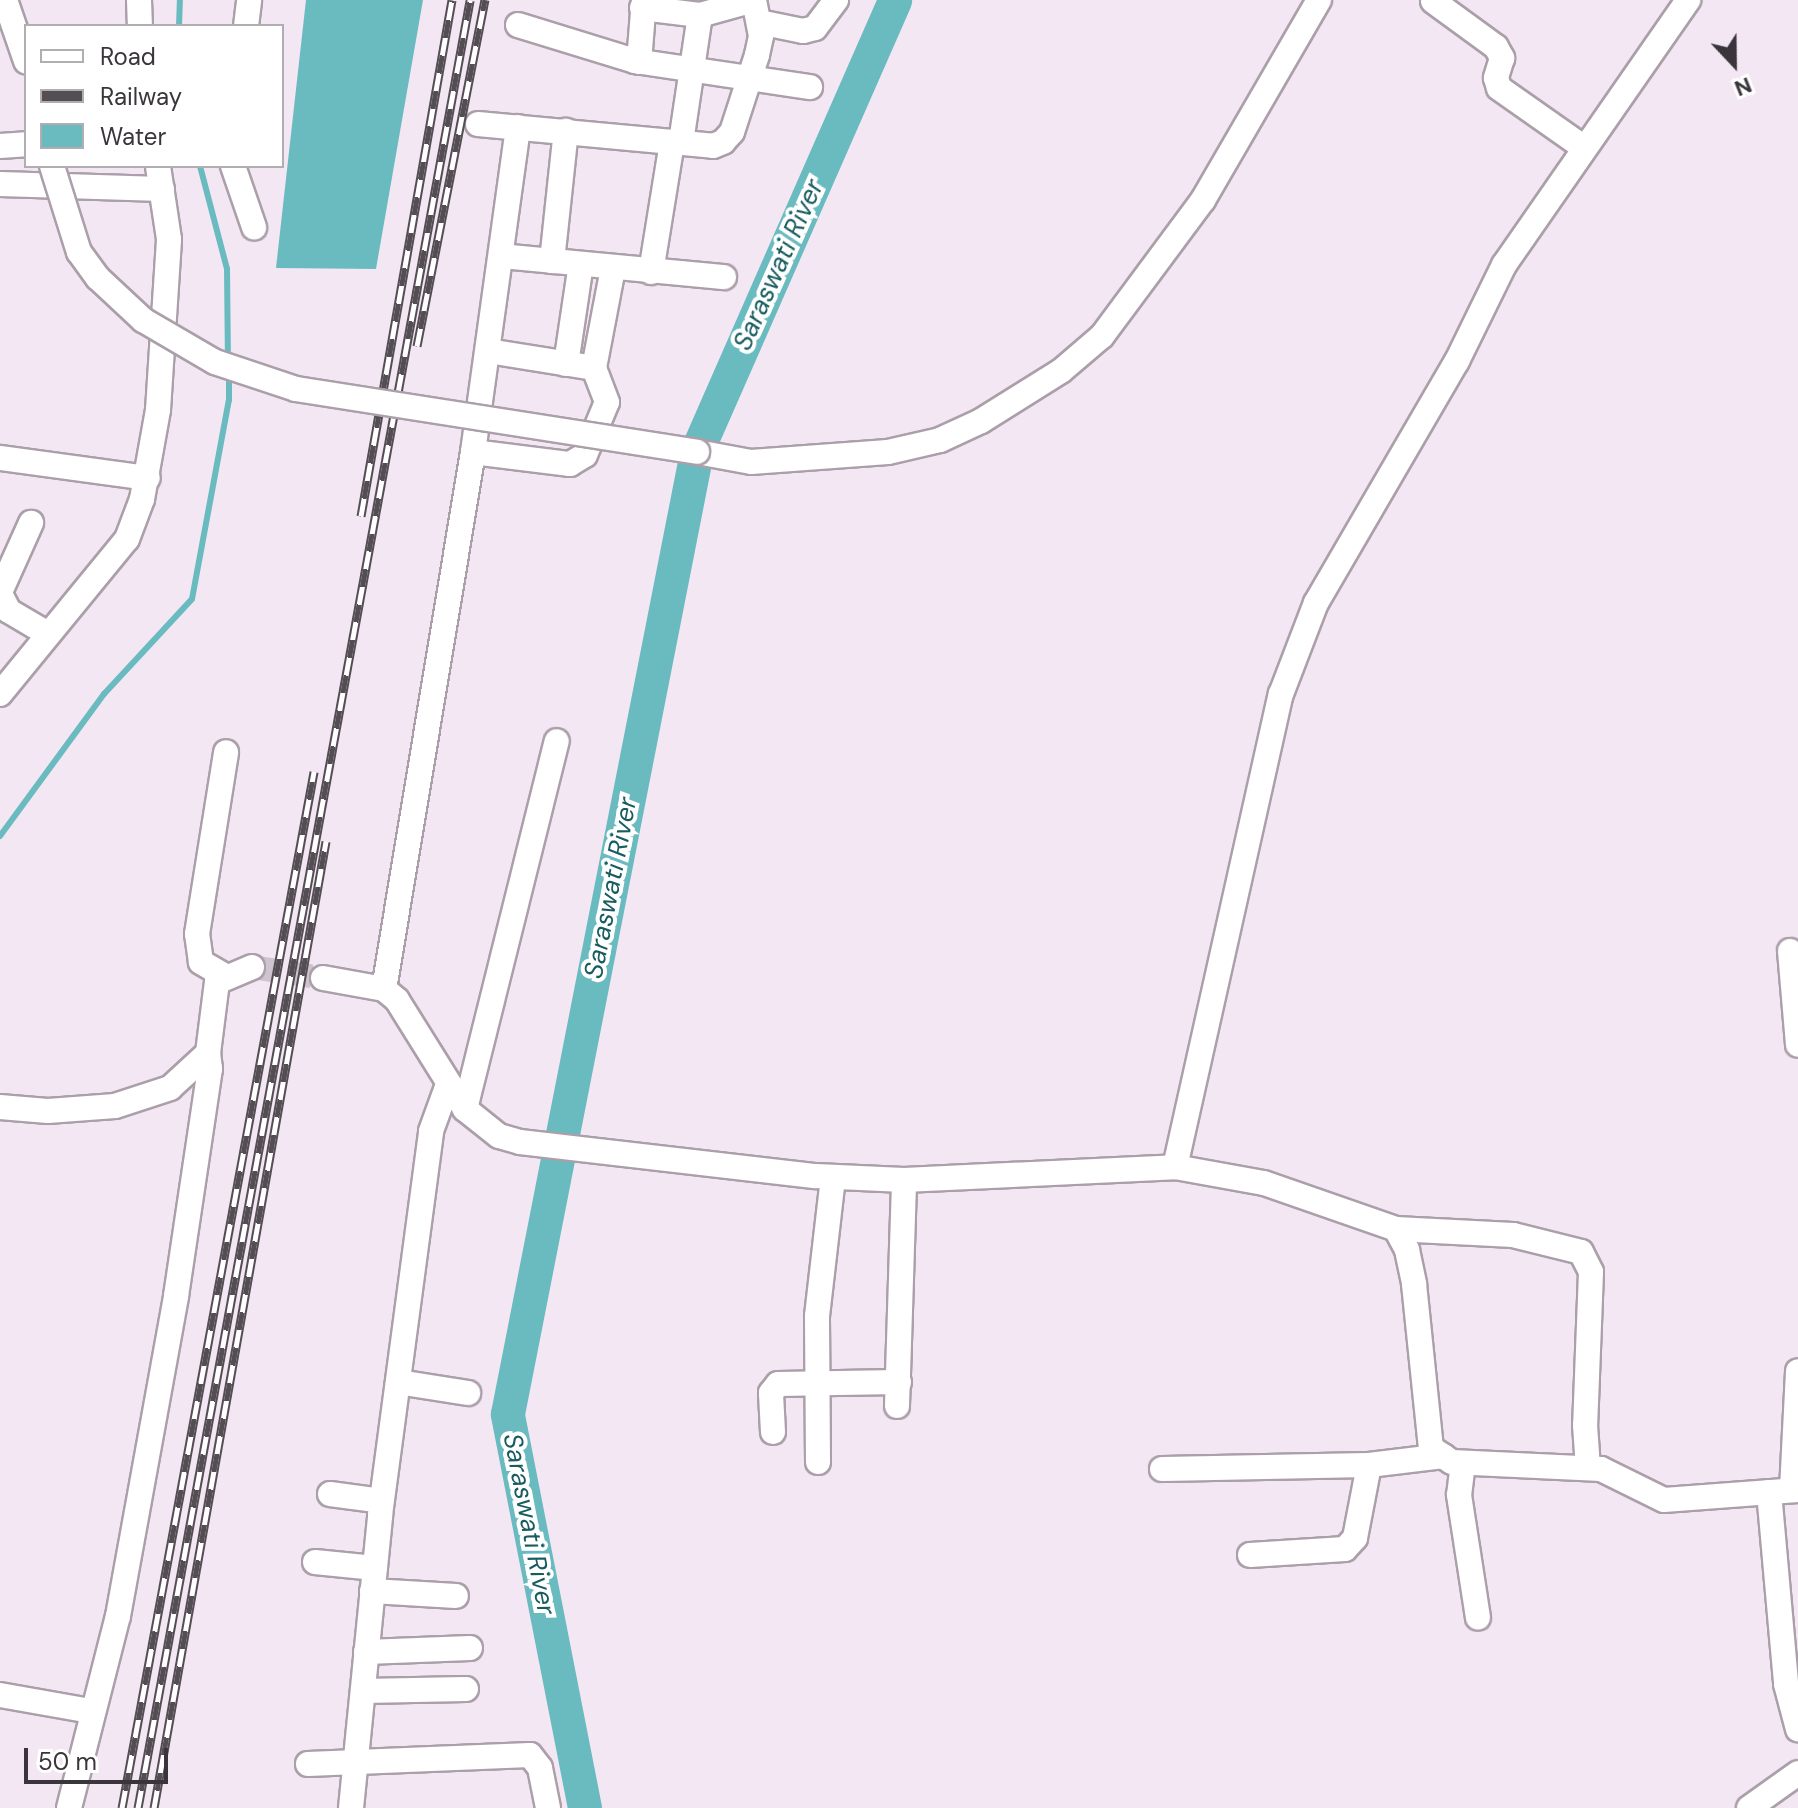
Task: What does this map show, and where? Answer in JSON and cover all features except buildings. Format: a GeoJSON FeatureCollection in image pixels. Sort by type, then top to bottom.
{"type":"FeatureCollection","features":[{"type":"Feature","properties":{"kind":"street"},"geometry":{"type":"LineString","coordinates":[[5,0],[24,55]]}},
{"type":"Feature","properties":{"kind":"street"},"geometry":{"type":"LineString","coordinates":[[139,0],[140,24]]}},
{"type":"Feature","properties":{"kind":"street"},"geometry":{"type":"LineString","coordinates":[[246,24],[249,0]]}},
{"type":"Feature","properties":{"kind":"street"},"geometry":{"type":"LineString","coordinates":[[639,62],[643,4],[700,15],[756,7],[803,31],[815,28],[836,0]]}},
{"type":"Feature","properties":{"kind":"street"},"geometry":{"type":"LineString","coordinates":[[53,168],[79,252],[98,278],[143,320],[215,362],[296,389],[751,462],[888,452],[940,440],[981,421],[1061,371],[1102,336],[1203,200],[1319,0]]}},
{"type":"Feature","properties":{"kind":"street"},"geometry":{"type":"LineString","coordinates":[[1175,1167],[1281,694],[1316,603],[1457,361],[1504,265],[1583,147],[1688,0]]}},
{"type":"Feature","properties":{"kind":"street"},"geometry":{"type":"LineString","coordinates":[[1433,1],[1496,47],[1502,58],[1496,78],[1499,88],[1583,147]]}},
{"type":"Feature","properties":{"kind":"street"},"geometry":{"type":"LineString","coordinates":[[478,124],[677,142],[723,142],[732,132],[761,36],[756,7]]}},
{"type":"Feature","properties":{"kind":"street"},"geometry":{"type":"LineString","coordinates":[[651,272],[694,70],[700,15]]}},
{"type":"Feature","properties":{"kind":"street"},"geometry":{"type":"LineString","coordinates":[[518,25],[639,62],[810,87]]}},
{"type":"Feature","properties":{"kind":"street"},"geometry":{"type":"LineString","coordinates":[[384,989],[473,452],[518,127]]}},
{"type":"Feature","properties":{"kind":"street"},"geometry":{"type":"LineString","coordinates":[[552,261],[566,131]]}},
{"type":"Feature","properties":{"kind":"street"},"geometry":{"type":"LineString","coordinates":[[0,146],[24,144]]}},
{"type":"Feature","properties":{"kind":"street"},"geometry":{"type":"LineString","coordinates":[[234,168],[254,227]]}},
{"type":"Feature","properties":{"kind":"street"},"geometry":{"type":"LineString","coordinates":[[0,184],[160,177],[169,239],[148,478],[127,539],[0,694]]}},
{"type":"Feature","properties":{"kind":"street"},"geometry":{"type":"LineString","coordinates":[[501,256],[724,277]]}},
{"type":"Feature","properties":{"kind":"street"},"geometry":{"type":"LineString","coordinates":[[566,364],[581,264]]}},
{"type":"Feature","properties":{"kind":"street"},"geometry":{"type":"LineString","coordinates":[[473,452],[579,461],[607,402],[594,368],[613,268]]}},
{"type":"Feature","properties":{"kind":"street"},"geometry":{"type":"LineString","coordinates":[[488,351],[594,368]]}},
{"type":"Feature","properties":{"kind":"street"},"geometry":{"type":"LineString","coordinates":[[0,458],[148,478]]}},
{"type":"Feature","properties":{"kind":"street"},"geometry":{"type":"LineString","coordinates":[[31,523],[0,593],[9,611],[48,634]]}},
{"type":"Feature","properties":{"kind":"street"},"geometry":{"type":"LineString","coordinates":[[465,1109],[557,741]]}},
{"type":"Feature","properties":{"kind":"street"},"geometry":{"type":"LineString","coordinates":[[225,976],[201,962],[197,934],[226,752]]}},
{"type":"Feature","properties":{"kind":"street"},"geometry":{"type":"LineString","coordinates":[[1790,951],[1798,1045]]}},
{"type":"Feature","properties":{"kind":"street"},"geometry":{"type":"LineString","coordinates":[[69,1808],[91,1711],[118,1616],[176,1296],[210,1069],[208,1053],[212,992],[225,976],[252,967]]}},
{"type":"Feature","properties":{"kind":"street"},"geometry":{"type":"LineString","coordinates":[[323,978],[384,989],[397,1000],[447,1087],[465,1109],[499,1136],[520,1142],[567,1151],[833,1177],[904,1180],[1175,1167],[1264,1183],[1396,1229],[1513,1235],[1581,1252],[1591,1272],[1585,1425],[1588,1468]]}},
{"type":"Feature","properties":{"kind":"street"},"geometry":{"type":"LineString","coordinates":[[0,1107],[48,1111],[148,1098],[170,1088],[208,1053]]}},
{"type":"Feature","properties":{"kind":"street"},"geometry":{"type":"LineString","coordinates":[[351,1808],[382,1501],[431,1131],[447,1087]]}},
{"type":"Feature","properties":{"kind":"street"},"geometry":{"type":"LineString","coordinates":[[818,1462],[817,1316],[833,1177]]}},
{"type":"Feature","properties":{"kind":"street"},"geometry":{"type":"LineString","coordinates":[[897,1406],[904,1180]]}},
{"type":"Feature","properties":{"kind":"street"},"geometry":{"type":"LineString","coordinates":[[1396,1229],[1407,1250],[1414,1284],[1431,1448],[1453,1460]]}},
{"type":"Feature","properties":{"kind":"street"},"geometry":{"type":"LineString","coordinates":[[1798,1371],[1786,1491],[1786,1684],[1798,1729]]}},
{"type":"Feature","properties":{"kind":"street"},"geometry":{"type":"LineString","coordinates":[[398,1382],[468,1393]]}},
{"type":"Feature","properties":{"kind":"street"},"geometry":{"type":"LineString","coordinates":[[773,1432],[773,1387],[899,1382]]}},
{"type":"Feature","properties":{"kind":"street"},"geometry":{"type":"LineString","coordinates":[[1453,1460],[1478,1618]]}},
{"type":"Feature","properties":{"kind":"street"},"geometry":{"type":"LineString","coordinates":[[1162,1469],[1369,1465],[1453,1460],[1588,1468],[1664,1500],[1786,1491]]}},
{"type":"Feature","properties":{"kind":"street"},"geometry":{"type":"LineString","coordinates":[[1250,1555],[1345,1549],[1355,1538],[1369,1465]]}},
{"type":"Feature","properties":{"kind":"street"},"geometry":{"type":"LineString","coordinates":[[330,1494],[382,1501]]}},
{"type":"Feature","properties":{"kind":"street"},"geometry":{"type":"LineString","coordinates":[[315,1562],[373,1579],[456,1596]]}},
{"type":"Feature","properties":{"kind":"street"},"geometry":{"type":"LineString","coordinates":[[366,1652],[470,1648]]}},
{"type":"Feature","properties":{"kind":"street"},"geometry":{"type":"LineString","coordinates":[[363,1691],[466,1689]]}},
{"type":"Feature","properties":{"kind":"street"},"geometry":{"type":"LineString","coordinates":[[0,1695],[91,1711]]}},
{"type":"Feature","properties":{"kind":"street"},"geometry":{"type":"LineString","coordinates":[[308,1764],[530,1755],[540,1768],[548,1808]]}},
{"type":"Feature","properties":{"kind":"street"},"geometry":{"type":"LineString","coordinates":[[1749,1808],[1798,1773]]}},
{"type":"Feature","properties":{"kind":"water"},"geometry":{"type":"Polygon","coordinates":[[[306,0],[423,0],[376,269],[276,268],[306,0]]]}},
{"type":"Feature","properties":{"kind":"waterway"},"geometry":{"type":"LineString","coordinates":[[179,24],[180,0]]}},
{"type":"Feature","properties":{"kind":"waterway","name":"Saraswati River"},"geometry":{"type":"LineString","coordinates":[[585,1808],[508,1414],[697,452],[895,0]]}},
{"type":"Feature","properties":{"kind":"waterway"},"geometry":{"type":"LineString","coordinates":[[201,168],[227,269],[228,359]]}},
{"type":"Feature","properties":{"kind":"waterway"},"geometry":{"type":"LineString","coordinates":[[0,836],[104,694],[192,599],[229,400],[229,374]]}},
{"type":"Feature","properties":{"kind":"tunnel"},"geometry":{"type":"LineString","coordinates":[[252,967],[323,978]]}},
{"type":"Feature","properties":{"kind":"railway"},"geometry":{"type":"LineString","coordinates":[[361,516],[452,0]]}},
{"type":"Feature","properties":{"kind":"railway"},"geometry":{"type":"LineString","coordinates":[[138,1808],[470,0]]}},
{"type":"Feature","properties":{"kind":"railway"},"geometry":{"type":"LineString","coordinates":[[417,346],[485,0]]}},
{"type":"Feature","properties":{"kind":"railway"},"geometry":{"type":"LineString","coordinates":[[122,1808],[314,772]]}},
{"type":"Feature","properties":{"kind":"railway"},"geometry":{"type":"LineString","coordinates":[[154,1808],[326,841]]}}]}
